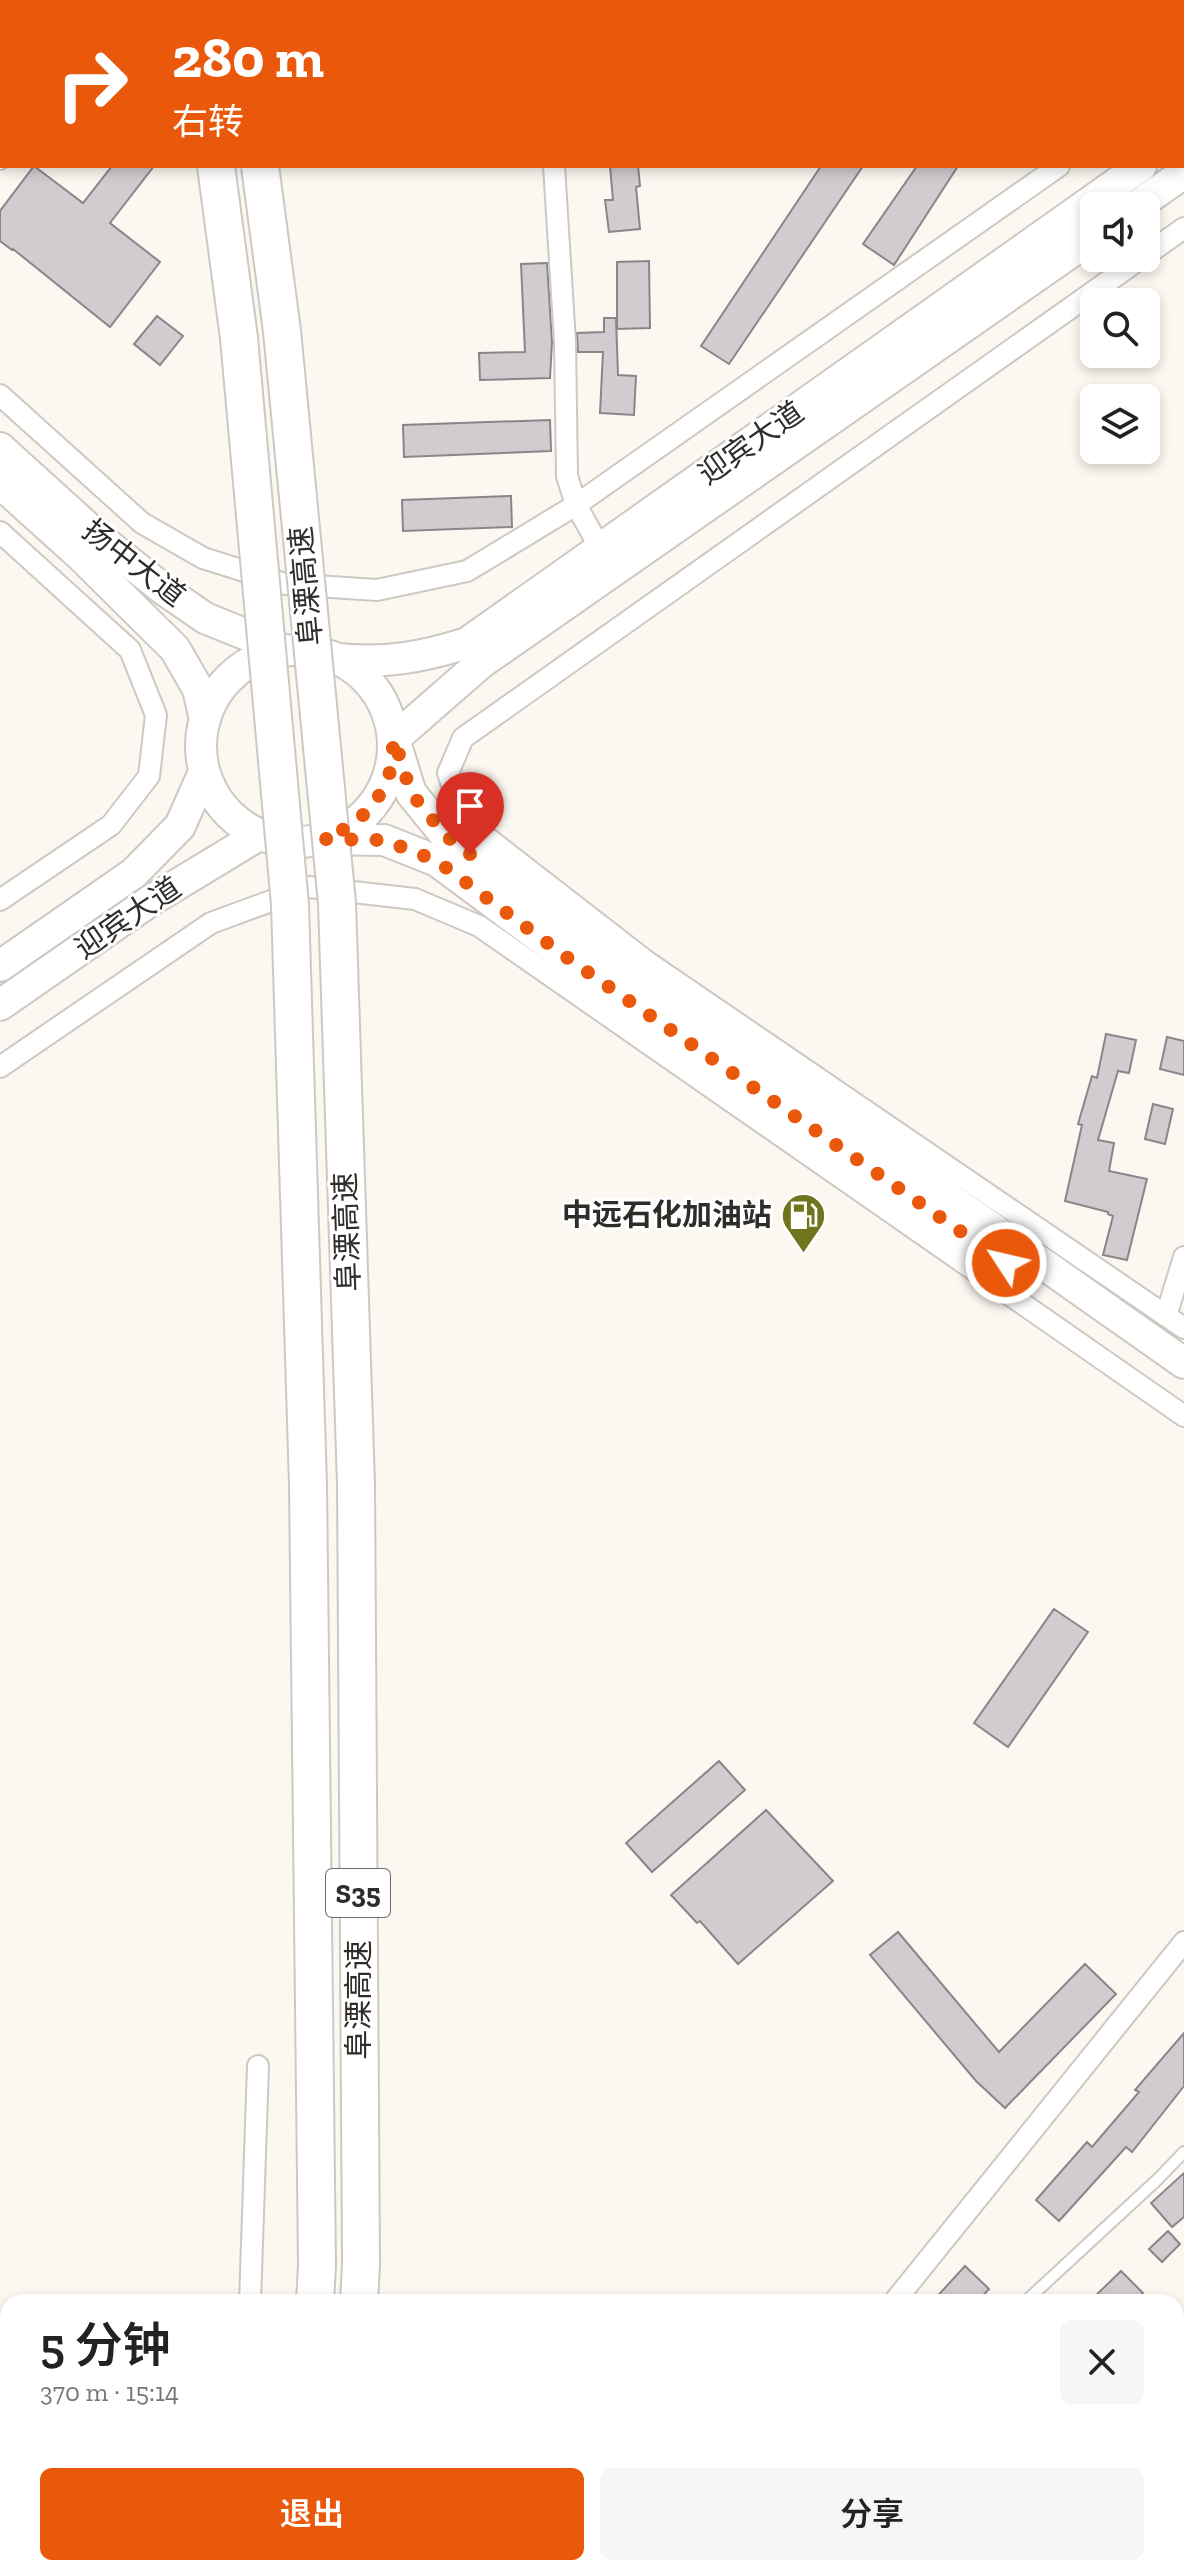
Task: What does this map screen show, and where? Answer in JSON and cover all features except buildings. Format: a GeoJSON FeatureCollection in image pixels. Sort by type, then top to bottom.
{"type":"FeatureCollection","features":[{"type":"Feature","properties":{"kind":"highway","name":"阜溧高速"},"geometry":{"type":"LineString","coordinates":[[216,168],[239,338],[290,905],[308,1485],[315,2294]]}},
{"type":"Feature","properties":{"kind":"highway","name":"阜溧高速"},"geometry":{"type":"LineString","coordinates":[[260,168],[282,331],[337,903],[356,1484],[359,2294]]}},
{"type":"Feature","properties":{"kind":"main road","name":"迎宾大道"},"geometry":{"type":"LineString","coordinates":[[338,659],[367,662],[424,656],[467,643],[1138,168]]}},
{"type":"Feature","properties":{"kind":"main road"},"geometry":{"type":"LineString","coordinates":[[1157,192],[1184,173]]}},
{"type":"Feature","properties":{"kind":"main road","name":"迎宾大道"},"geometry":{"type":"LineString","coordinates":[[394,739],[481,663],[1080,246]]}},
{"type":"Feature","properties":{"kind":"main road","name":"扬中大道"},"geometry":{"type":"LineString","coordinates":[[0,448],[97,536],[163,589],[205,618],[286,651]]}},
{"type":"Feature","properties":{"kind":"main road","name":"扬中大道"},"geometry":{"type":"LineString","coordinates":[[0,483],[80,555],[175,649],[198,689],[205,720]]}},
{"type":"Feature","properties":{"kind":"main road"},"geometry":{"type":"LineString","coordinates":[[1184,1363],[591,946],[446,836],[411,793],[389,714],[377,691],[360,673],[338,659],[313,651],[286,651],[259,658],[235,673],[216,695],[205,720],[201,746],[204,772],[215,796],[231,817],[259,835],[291,842],[384,840],[437,861],[573,962],[1184,1387]]}},
{"type":"Feature","properties":{"kind":"main road"},"geometry":{"type":"LineString","coordinates":[[323,839],[353,825],[376,802],[390,772],[394,739]]}},
{"type":"Feature","properties":{"kind":"main road","name":"迎宾大道"},"geometry":{"type":"LineString","coordinates":[[0,966],[134,873],[180,826],[204,772]]}},
{"type":"Feature","properties":{"kind":"main road","name":"迎宾大道"},"geometry":{"type":"LineString","coordinates":[[0,1005],[150,901],[259,835]]}},
{"type":"Feature","properties":{"kind":"street"},"geometry":{"type":"LineString","coordinates":[[554,168],[565,342],[567,476],[576,505],[600,548]]}},
{"type":"Feature","properties":{"kind":"street"},"geometry":{"type":"LineString","coordinates":[[0,395],[142,523],[203,558],[285,584],[377,590],[467,571],[576,505],[1056,168]]}},
{"type":"Feature","properties":{"kind":"street"},"geometry":{"type":"LineString","coordinates":[[1160,245],[1184,228]]}},
{"type":"Feature","properties":{"kind":"street"},"geometry":{"type":"LineString","coordinates":[[1121,272],[463,738],[448,773],[463,819],[646,961],[1184,1328]]}},
{"type":"Feature","properties":{"kind":"street"},"geometry":{"type":"LineString","coordinates":[[0,532],[130,650],[156,715],[149,776],[111,825],[0,900]]}},
{"type":"Feature","properties":{"kind":"street"},"geometry":{"type":"LineString","coordinates":[[0,1067],[211,923],[309,887],[415,899],[479,926],[1184,1416]]}},
{"type":"Feature","properties":{"kind":"street"},"geometry":{"type":"LineString","coordinates":[[1166,1316],[1184,1257]]}},
{"type":"Feature","properties":{"kind":"street"},"geometry":{"type":"LineString","coordinates":[[900,2294],[1184,1942]]}},
{"type":"Feature","properties":{"kind":"street"},"geometry":{"type":"LineString","coordinates":[[250,2294],[258,2066]]}},
{"type":"Feature","properties":{"kind":"lane"},"geometry":{"type":"LineString","coordinates":[[1034,2294],[1184,2152]]}},
{"type":"Feature","properties":{"kind":"place","name":"中远石化加油站"},"geometry":{"type":"Point","coordinates":[803,1254]}},
{"type":"Feature","properties":{"kind":"route"},"geometry":{"type":"LineString","coordinates":[[470,854],[446,836],[411,793],[394,739],[390,772],[376,802],[353,825],[323,839],[384,840],[437,861],[573,962],[1006,1263]]}}]}
